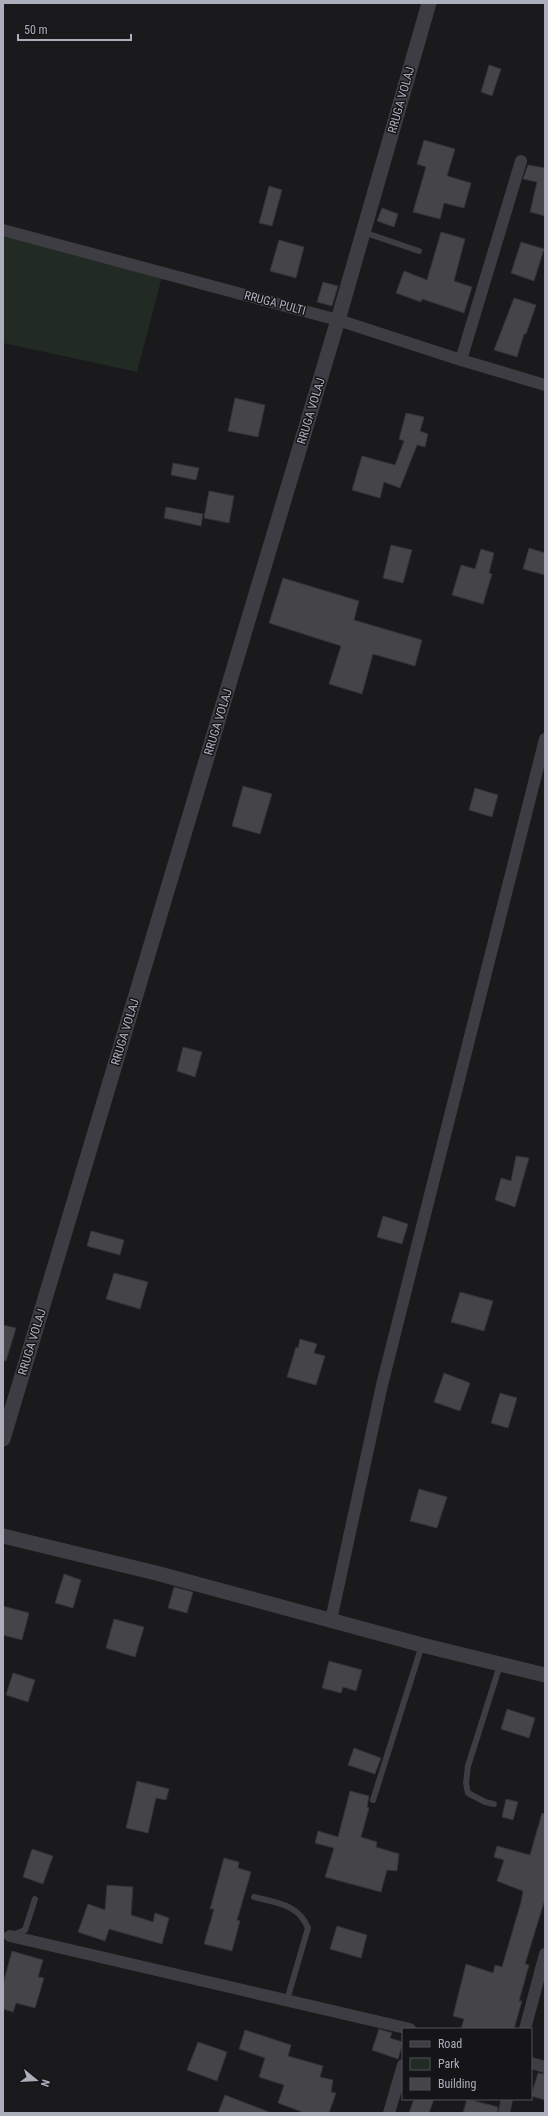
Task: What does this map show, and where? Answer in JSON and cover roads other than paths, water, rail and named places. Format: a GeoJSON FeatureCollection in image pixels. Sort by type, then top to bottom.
{"type":"FeatureCollection","features":[{"type":"Feature","properties":{"kind":"street","name":"RRUGA VOLAJ"},"geometry":{"type":"LineString","coordinates":[[3,1439],[338,320],[430,3]]}},
{"type":"Feature","properties":{"kind":"street"},"geometry":{"type":"LineString","coordinates":[[461,360],[521,161]]}},
{"type":"Feature","properties":{"kind":"street","name":"RRUGA PULTI"},"geometry":{"type":"LineString","coordinates":[[3,230],[338,320],[461,360],[545,385]]}},
{"type":"Feature","properties":{"kind":"street"},"geometry":{"type":"LineString","coordinates":[[331,1620],[382,1385],[545,739]]}},
{"type":"Feature","properties":{"kind":"street"},"geometry":{"type":"LineString","coordinates":[[3,1536],[156,1573],[422,1645],[545,1675]]}},
{"type":"Feature","properties":{"kind":"street"},"geometry":{"type":"LineString","coordinates":[[6,1936],[406,2028]]}},
{"type":"Feature","properties":{"kind":"street"},"geometry":{"type":"LineString","coordinates":[[525,2028],[545,1954]]}},
{"type":"Feature","properties":{"kind":"street"},"geometry":{"type":"LineString","coordinates":[[532,2063],[545,2067]]}},
{"type":"Feature","properties":{"kind":"street"},"geometry":{"type":"LineString","coordinates":[[389,2113],[402,2069]]}},
{"type":"Feature","properties":{"kind":"street"},"geometry":{"type":"LineString","coordinates":[[504,2113],[507,2100]]}},
{"type":"Feature","properties":{"kind":"lane"},"geometry":{"type":"LineString","coordinates":[[363,232],[419,251]]}},
{"type":"Feature","properties":{"kind":"lane"},"geometry":{"type":"LineString","coordinates":[[373,1800],[422,1645]]}},
{"type":"Feature","properties":{"kind":"lane"},"geometry":{"type":"LineString","coordinates":[[494,1804],[485,1802],[468,1793],[466,1782],[468,1766],[500,1663]]}},
{"type":"Feature","properties":{"kind":"lane"},"geometry":{"type":"LineString","coordinates":[[254,1897],[290,1906],[303,1917],[308,1928],[287,2000]]}},
{"type":"Feature","properties":{"kind":"lane"},"geometry":{"type":"LineString","coordinates":[[6,1936],[25,1930],[35,1899]]}}]}
